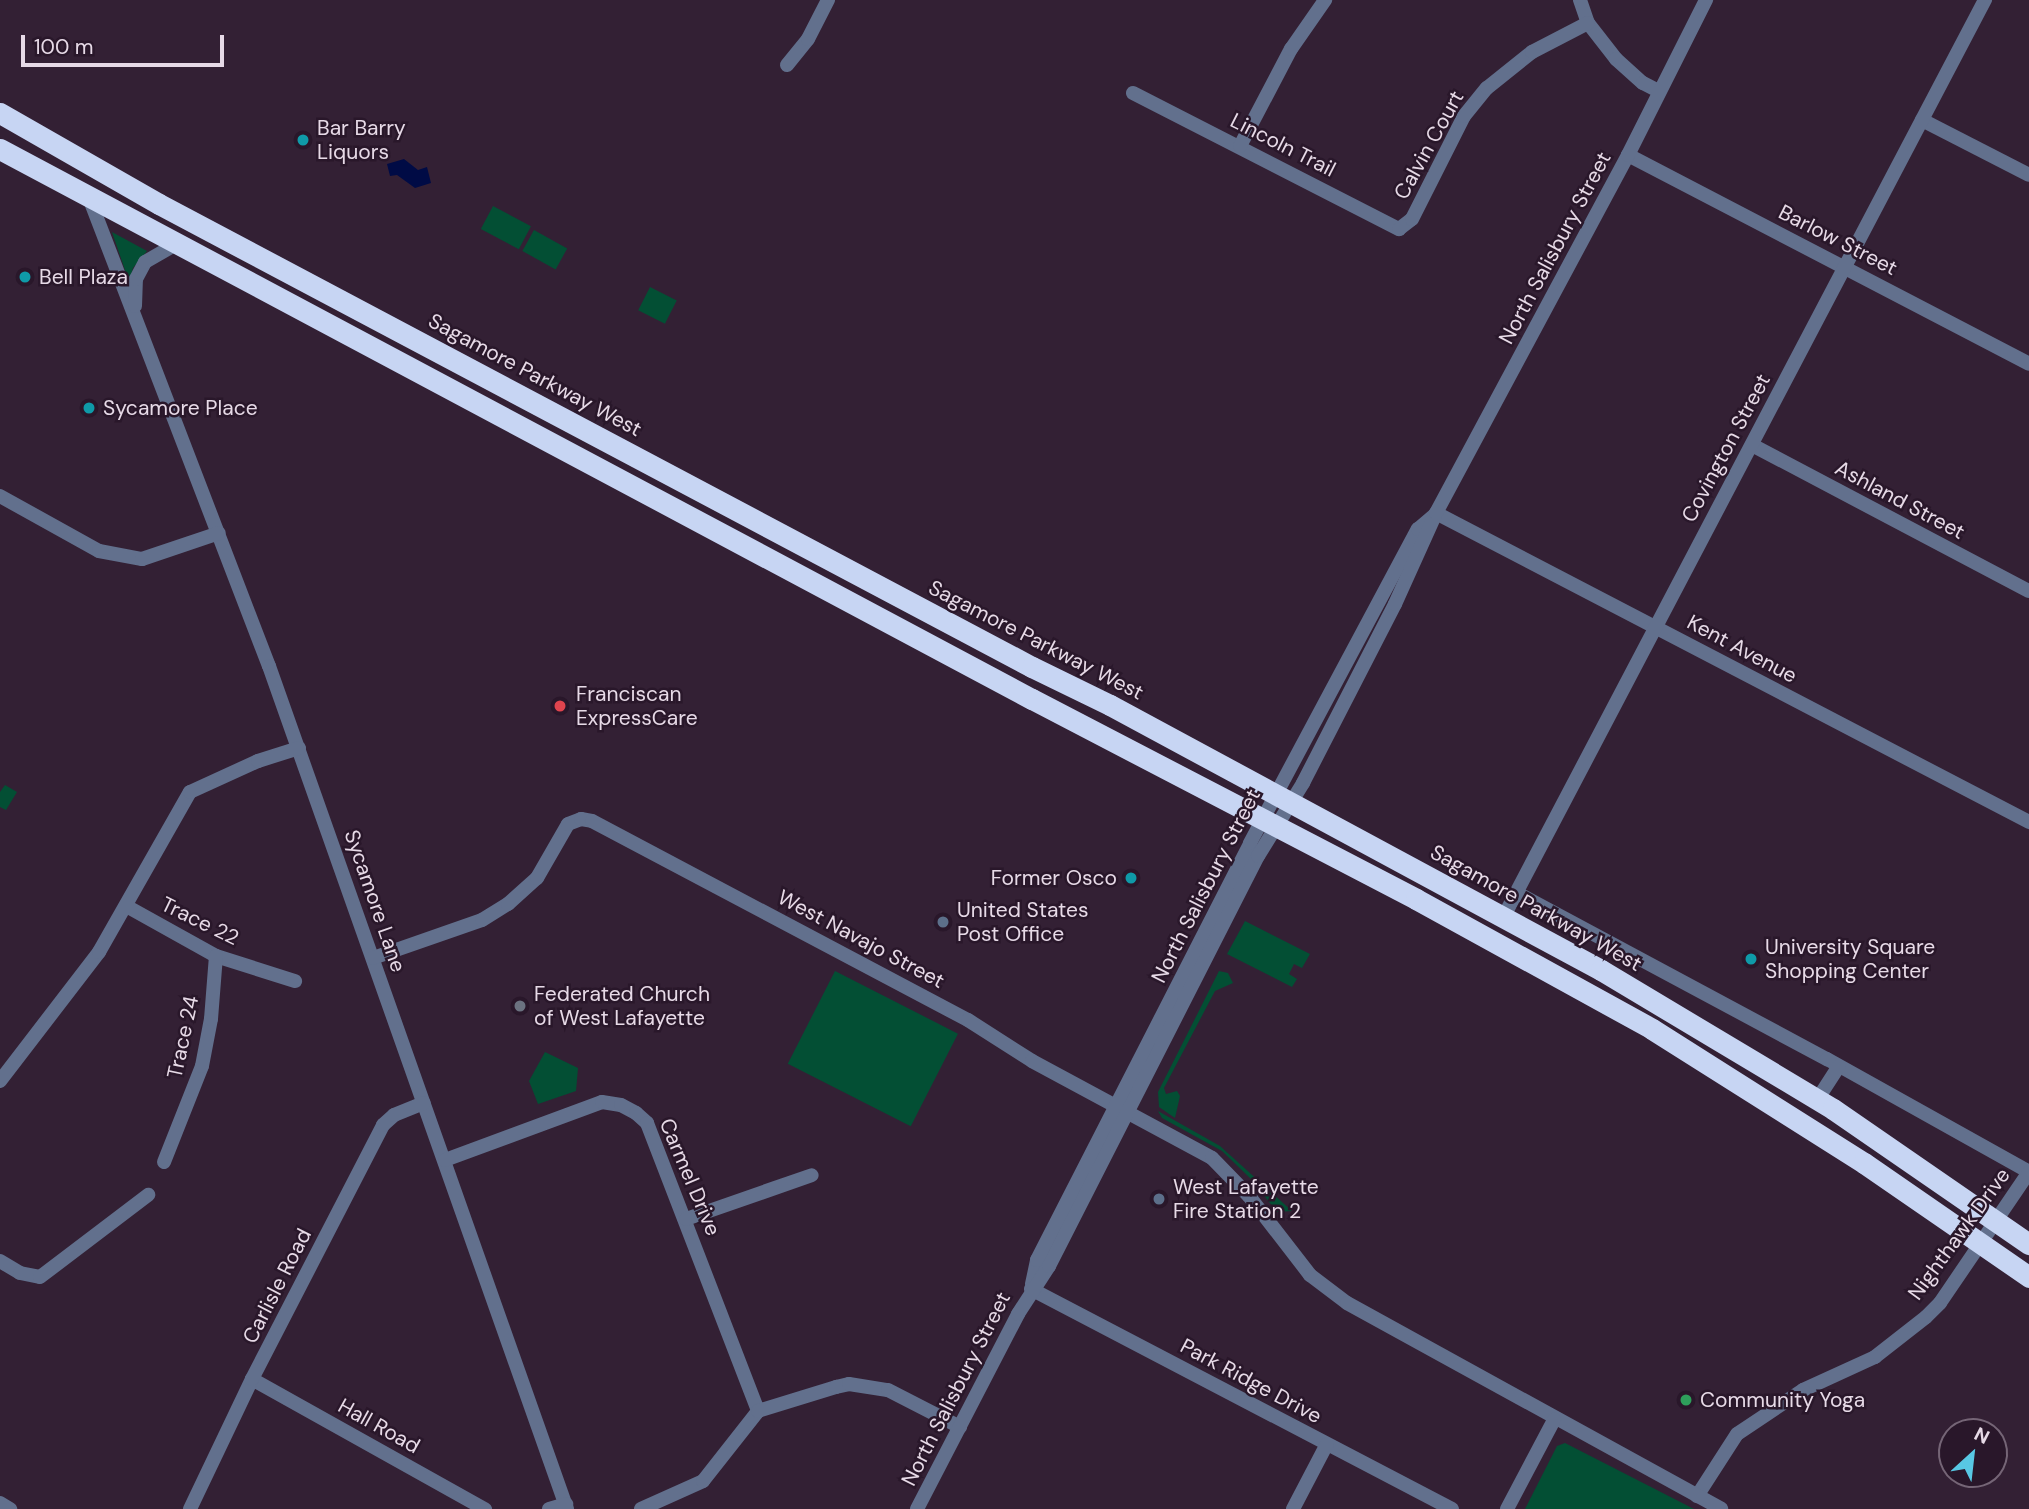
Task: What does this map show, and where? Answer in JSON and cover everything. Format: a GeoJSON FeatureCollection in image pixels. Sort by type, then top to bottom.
{"type":"FeatureCollection","features":[{"type":"Feature","properties":{"kind":"highway","name":"Sagamore Parkway West"},"geometry":{"type":"LineString","coordinates":[[0,113],[159,205],[1504,916],[1695,1024],[1817,1100],[2029,1244]]}},
{"type":"Feature","properties":{"kind":"highway"},"geometry":{"type":"LineString","coordinates":[[0,149],[174,245],[1032,699],[1270,821],[1651,1029],[1864,1163],[2029,1277]]}},
{"type":"Feature","properties":{"kind":"street"},"geometry":{"type":"LineString","coordinates":[[787,65],[808,38],[828,0]]}},
{"type":"Feature","properties":{"kind":"street"},"geometry":{"type":"LineString","coordinates":[[1240,146],[1291,48],[1325,0]]}},
{"type":"Feature","properties":{"kind":"street"},"geometry":{"type":"LineString","coordinates":[[1580,0],[1588,23],[1616,59],[1643,83],[1659,91]]}},
{"type":"Feature","properties":{"kind":"street","name":"North Salisbury Street"},"geometry":{"type":"LineString","coordinates":[[917,1509],[1031,1289],[1037,1260],[1121,1109],[1283,798],[1418,529],[1436,513],[1628,155],[1706,0]]}},
{"type":"Feature","properties":{"kind":"street","name":"Covington Street"},"geometry":{"type":"LineString","coordinates":[[1504,916],[1985,0]]}},
{"type":"Feature","properties":{"kind":"street","name":"Calvin Court"},"geometry":{"type":"LineString","coordinates":[[1412,219],[1464,116],[1487,88],[1532,52],[1588,23]]}},
{"type":"Feature","properties":{"kind":"street","name":"Lincoln Trail"},"geometry":{"type":"LineString","coordinates":[[1133,93],[1399,229],[1412,219]]}},
{"type":"Feature","properties":{"kind":"street"},"geometry":{"type":"LineString","coordinates":[[1922,120],[2029,175]]}},
{"type":"Feature","properties":{"kind":"street","name":"Barlow Street"},"geometry":{"type":"LineString","coordinates":[[1628,155],[2029,364]]}},
{"type":"Feature","properties":{"kind":"street","name":"Sycamore Lane"},"geometry":{"type":"LineString","coordinates":[[90,200],[135,310],[299,748],[566,1506]]}},
{"type":"Feature","properties":{"kind":"street","name":"Sycamore Lane"},"geometry":{"type":"LineString","coordinates":[[135,310],[136,279],[145,262],[174,245]]}},
{"type":"Feature","properties":{"kind":"street","name":"Ashland Street"},"geometry":{"type":"LineString","coordinates":[[1752,445],[2029,590]]}},
{"type":"Feature","properties":{"kind":"street"},"geometry":{"type":"LineString","coordinates":[[0,496],[99,551],[142,559],[219,533]]}},
{"type":"Feature","properties":{"kind":"street","name":"Kent Avenue"},"geometry":{"type":"LineString","coordinates":[[1436,513],[2029,822]]}},
{"type":"Feature","properties":{"kind":"street"},"geometry":{"type":"LineString","coordinates":[[0,1081],[99,953],[128,907],[190,792],[258,761],[299,748]]}},
{"type":"Feature","properties":{"kind":"street","name":"West Navajo Street"},"geometry":{"type":"LineString","coordinates":[[373,958],[482,920],[508,904],[537,878],[568,824],[581,819],[592,821],[869,966],[1212,1158],[1227,1170],[1310,1275],[1347,1303],[1488,1379],[1554,1420]]}},
{"type":"Feature","properties":{"kind":"street"},"geometry":{"type":"LineString","coordinates":[[1517,893],[1839,1066],[2029,1172]]}},
{"type":"Feature","properties":{"kind":"street","name":"Trace 22"},"geometry":{"type":"LineString","coordinates":[[128,907],[216,956],[295,981]]}},
{"type":"Feature","properties":{"kind":"street","name":"Trace 24"},"geometry":{"type":"LineString","coordinates":[[164,1162],[202,1066],[211,1019],[216,956]]}},
{"type":"Feature","properties":{"kind":"street"},"geometry":{"type":"LineString","coordinates":[[1817,1100],[1839,1066]]}},
{"type":"Feature","properties":{"kind":"street","name":"Carmel Drive"},"geometry":{"type":"LineString","coordinates":[[445,1160],[602,1102],[621,1105],[647,1123],[758,1411]]}},
{"type":"Feature","properties":{"kind":"street","name":"Carlisle Road"},"geometry":{"type":"LineString","coordinates":[[190,1509],[252,1379],[383,1125],[394,1115],[424,1103]]}},
{"type":"Feature","properties":{"kind":"street","name":"Nighthawk Drive"},"geometry":{"type":"LineString","coordinates":[[1696,1496],[1737,1434],[1803,1390],[1875,1357],[1940,1303],[2029,1172]]}},
{"type":"Feature","properties":{"kind":"street"},"geometry":{"type":"LineString","coordinates":[[686,1219],[812,1175]]}},
{"type":"Feature","properties":{"kind":"street"},"geometry":{"type":"LineString","coordinates":[[0,1261],[20,1273],[40,1277],[148,1195]]}},
{"type":"Feature","properties":{"kind":"street","name":"Park Ridge Drive"},"geometry":{"type":"LineString","coordinates":[[1031,1289],[1452,1509]]}},
{"type":"Feature","properties":{"kind":"street","name":"Hall Road"},"geometry":{"type":"LineString","coordinates":[[252,1379],[485,1509]]}},
{"type":"Feature","properties":{"kind":"street"},"geometry":{"type":"LineString","coordinates":[[641,1509],[703,1481],[758,1411],[849,1384],[888,1390],[960,1427]]}},
{"type":"Feature","properties":{"kind":"street"},"geometry":{"type":"LineString","coordinates":[[1507,1509],[1554,1420],[1721,1509]]}},
{"type":"Feature","properties":{"kind":"street"},"geometry":{"type":"LineString","coordinates":[[1293,1509],[1328,1444]]}},
{"type":"Feature","properties":{"kind":"street"},"geometry":{"type":"LineString","coordinates":[[0,1503],[10,1509]]}},
{"type":"Feature","properties":{"kind":"street"},"geometry":{"type":"LineString","coordinates":[[548,1509],[566,1506]]}},
{"type":"Feature","properties":{"kind":"green space"},"geometry":{"type":"Polygon","coordinates":[[[493,206],[531,226],[519,249],[481,229],[493,206]]]}},
{"type":"Feature","properties":{"kind":"green space"},"geometry":{"type":"Polygon","coordinates":[[[534,230],[567,248],[556,269],[522,251],[534,230]]]}},
{"type":"Feature","properties":{"kind":"green space"},"geometry":{"type":"Polygon","coordinates":[[[112,232],[147,251],[133,268],[129,282],[112,232]]]}},
{"type":"Feature","properties":{"kind":"green space"},"geometry":{"type":"Polygon","coordinates":[[[650,287],[677,301],[665,324],[638,310],[650,287]]]}},
{"type":"Feature","properties":{"kind":"green space"},"geometry":{"type":"Polygon","coordinates":[[[5,785],[17,792],[6,810],[0,807],[0,792],[5,785]]]}},
{"type":"Feature","properties":{"kind":"green space"},"geometry":{"type":"Polygon","coordinates":[[[1245,921],[1310,954],[1302,968],[1294,964],[1289,974],[1297,979],[1292,987],[1227,954],[1245,921]]]}},
{"type":"Feature","properties":{"kind":"green space"},"geometry":{"type":"Polygon","coordinates":[[[835,971],[958,1034],[911,1126],[788,1064],[835,971]]]}},
{"type":"Feature","properties":{"kind":"green space"},"geometry":{"type":"Polygon","coordinates":[[[1219,971],[1228,973],[1233,983],[1215,991],[1164,1088],[1166,1094],[1177,1091],[1180,1096],[1175,1118],[1159,1107],[1158,1092],[1219,971]]]}},
{"type":"Feature","properties":{"kind":"green space"},"geometry":{"type":"Polygon","coordinates":[[[545,1052],[578,1068],[576,1091],[538,1104],[529,1081],[545,1052]]]}},
{"type":"Feature","properties":{"kind":"green space"},"geometry":{"type":"Polygon","coordinates":[[[1158,1111],[1220,1146],[1292,1211],[1277,1212],[1251,1179],[1222,1151],[1162,1118],[1158,1111]]]}},
{"type":"Feature","properties":{"kind":"green space"},"geometry":{"type":"Polygon","coordinates":[[[1565,1443],[1694,1509],[1525,1509],[1557,1446],[1565,1443]]]}},
{"type":"Feature","properties":{"kind":"shaded area"},"geometry":{"type":"Polygon","coordinates":[[[404,159],[418,170],[427,167],[431,183],[415,188],[397,175],[390,176],[387,164],[404,159]]]}},
{"type":"Feature","properties":{"kind":"place","name":"Bar Barry Liquors"},"geometry":{"type":"Point","coordinates":[303,140]}},
{"type":"Feature","properties":{"kind":"place","name":"Bell Plaza"},"geometry":{"type":"Point","coordinates":[25,277]}},
{"type":"Feature","properties":{"kind":"place","name":"Sycamore Place"},"geometry":{"type":"Point","coordinates":[89,408]}},
{"type":"Feature","properties":{"kind":"place","name":"Franciscan ExpressCare"},"geometry":{"type":"Point","coordinates":[560,706]}},
{"type":"Feature","properties":{"kind":"place","name":"Former Osco"},"geometry":{"type":"Point","coordinates":[1131,878]}},
{"type":"Feature","properties":{"kind":"place","name":"United States Post Office"},"geometry":{"type":"Point","coordinates":[943,922]}},
{"type":"Feature","properties":{"kind":"place","name":"University Square Shopping Center"},"geometry":{"type":"Point","coordinates":[1751,959]}},
{"type":"Feature","properties":{"kind":"place","name":"Federated Church of West Lafayette"},"geometry":{"type":"Point","coordinates":[520,1006]}},
{"type":"Feature","properties":{"kind":"place","name":"West Lafayette Fire Station 2"},"geometry":{"type":"Point","coordinates":[1159,1199]}},
{"type":"Feature","properties":{"kind":"place","name":"Community Yoga"},"geometry":{"type":"Point","coordinates":[1686,1400]}}]}
